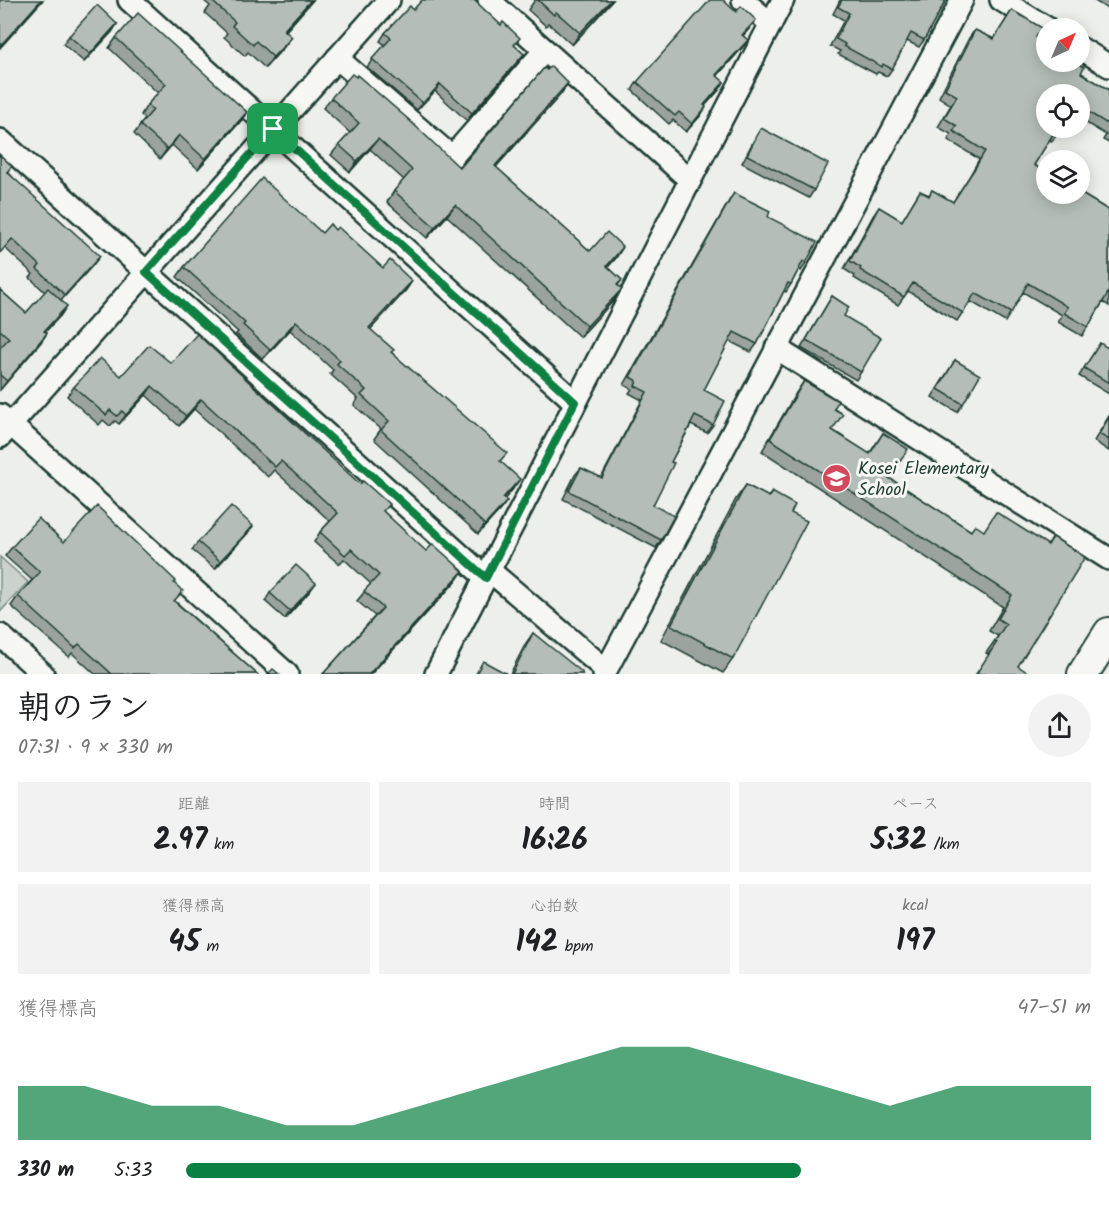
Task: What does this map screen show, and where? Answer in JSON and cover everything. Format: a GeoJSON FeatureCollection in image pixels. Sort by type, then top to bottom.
{"type":"FeatureCollection","features":[{"type":"Feature","properties":{"kind":"main road"},"geometry":{"type":"LineString","coordinates":[[1083,674],[1109,633]]}},
{"type":"Feature","properties":{"kind":"street"},"geometry":{"type":"LineString","coordinates":[[129,0],[575,402]]}},
{"type":"Feature","properties":{"kind":"street"},"geometry":{"type":"LineString","coordinates":[[287,674],[4,426],[146,272],[389,0]]}},
{"type":"Feature","properties":{"kind":"street"},"geometry":{"type":"LineString","coordinates":[[489,0],[690,180]]}},
{"type":"Feature","properties":{"kind":"street"},"geometry":{"type":"LineString","coordinates":[[743,0],[771,24]]}},
{"type":"Feature","properties":{"kind":"street"},"geometry":{"type":"LineString","coordinates":[[436,674],[783,0]]}},
{"type":"Feature","properties":{"kind":"street"},"geometry":{"type":"LineString","coordinates":[[0,141],[488,574],[605,672],[962,0]]}},
{"type":"Feature","properties":{"kind":"street"},"geometry":{"type":"LineString","coordinates":[[1001,0],[1036,21]]}},
{"type":"Feature","properties":{"kind":"street"},"geometry":{"type":"LineString","coordinates":[[338,58],[452,157],[545,50]]}},
{"type":"Feature","properties":{"kind":"street"},"geometry":{"type":"LineString","coordinates":[[1090,54],[1109,66]]}},
{"type":"Feature","properties":{"kind":"street"},"geometry":{"type":"LineString","coordinates":[[776,348],[1109,559]]}},
{"type":"Feature","properties":{"kind":"street"},"geometry":{"type":"LineString","coordinates":[[0,635],[43,674]]}},
{"type":"Feature","properties":{"kind":"shaded area"},"geometry":{"type":"Polygon","coordinates":[[[0,557],[28,582],[0,612],[0,557]]]}},
{"type":"Feature","properties":{"kind":"building"},"geometry":{"type":"Polygon","coordinates":[[[0,0],[41,0],[0,46],[0,0]]]}},
{"type":"Feature","properties":{"kind":"building"},"geometry":{"type":"Polygon","coordinates":[[[215,0],[311,0],[284,30],[292,37],[273,57],[256,41],[253,45],[232,26],[235,22],[213,2],[215,0]]]}},
{"type":"Feature","properties":{"kind":"building"},"geometry":{"type":"Polygon","coordinates":[[[422,0],[474,0],[501,25],[503,22],[520,38],[514,45],[524,54],[472,113],[440,84],[423,103],[372,59],[391,38],[385,33],[410,6],[413,10],[422,0]]]}},
{"type":"Feature","properties":{"kind":"building"},"geometry":{"type":"Polygon","coordinates":[[[538,0],[611,0],[580,33],[556,12],[554,15],[538,0]]]}},
{"type":"Feature","properties":{"kind":"building"},"geometry":{"type":"Polygon","coordinates":[[[710,0],[723,0],[736,12],[741,6],[756,20],[742,35],[748,40],[716,75],[724,82],[704,105],[706,107],[692,124],[679,112],[675,116],[637,82],[710,0]]]}},
{"type":"Feature","properties":{"kind":"building"},"geometry":{"type":"Polygon","coordinates":[[[842,0],[946,0],[924,40],[911,33],[892,69],[883,64],[882,67],[844,46],[845,44],[836,39],[849,13],[838,7],[842,0]]]}},
{"type":"Feature","properties":{"kind":"building"},"geometry":{"type":"Polygon","coordinates":[[[97,5],[117,24],[90,54],[69,36],[97,5]]]}},
{"type":"Feature","properties":{"kind":"building"},"geometry":{"type":"Polygon","coordinates":[[[1012,10],[1036,24],[1036,72],[1082,72],[1109,90],[1109,125],[1090,113],[1090,84],[1036,84],[1036,138],[1051,138],[1043,150],[1036,150],[1034,165],[1036,166],[1036,204],[1090,204],[1090,199],[1109,209],[1109,294],[1088,327],[1064,313],[1068,307],[1028,283],[1011,313],[975,293],[963,313],[913,283],[904,297],[860,270],[861,268],[850,261],[879,207],[902,221],[920,191],[929,196],[932,190],[953,202],[985,151],[953,131],[957,126],[944,118],[957,96],[945,89],[975,30],[994,39],[1012,10]]]}},
{"type":"Feature","properties":{"kind":"building"},"geometry":{"type":"Polygon","coordinates":[[[138,13],[247,112],[205,159],[179,135],[167,149],[140,125],[153,110],[147,105],[166,84],[116,38],[138,13]]]}},
{"type":"Feature","properties":{"kind":"building"},"geometry":{"type":"Polygon","coordinates":[[[551,66],[568,83],[495,166],[590,251],[607,232],[623,247],[607,266],[622,280],[617,285],[622,289],[587,326],[455,205],[435,227],[394,191],[412,170],[378,139],[357,161],[339,145],[359,123],[331,98],[352,74],[356,77],[357,75],[460,168],[544,68],[547,70],[551,66]]]}},
{"type":"Feature","properties":{"kind":"building"},"geometry":{"type":"Polygon","coordinates":[[[761,128],[828,164],[814,190],[747,155],[761,128]]]}},
{"type":"Feature","properties":{"kind":"building"},"geometry":{"type":"Polygon","coordinates":[[[0,155],[12,166],[7,172],[100,256],[65,295],[37,269],[40,265],[12,239],[0,253],[0,155]]]}},
{"type":"Feature","properties":{"kind":"building"},"geometry":{"type":"Polygon","coordinates":[[[262,178],[322,233],[330,224],[335,230],[338,227],[383,268],[390,260],[412,281],[369,328],[394,350],[391,352],[507,453],[500,461],[520,479],[503,498],[507,501],[485,525],[381,430],[389,421],[361,395],[366,390],[337,364],[340,360],[296,321],[270,350],[243,325],[245,323],[184,267],[262,178]]]}},
{"type":"Feature","properties":{"kind":"building"},"geometry":{"type":"Polygon","coordinates":[[[734,193],[770,211],[768,217],[817,242],[806,263],[803,261],[791,284],[788,283],[757,344],[734,332],[704,390],[725,401],[713,425],[695,416],[671,462],[674,463],[653,505],[674,516],[661,540],[569,491],[581,468],[602,478],[647,392],[635,386],[637,381],[630,377],[734,193]]]}},
{"type":"Feature","properties":{"kind":"building"},"geometry":{"type":"Polygon","coordinates":[[[48,288],[67,306],[44,331],[47,333],[7,381],[0,375],[0,348],[9,338],[0,330],[0,290],[26,313],[48,288]]]}},
{"type":"Feature","properties":{"kind":"building"},"geometry":{"type":"Polygon","coordinates":[[[832,296],[849,307],[844,316],[881,338],[861,372],[806,340],[832,296]]]}},
{"type":"Feature","properties":{"kind":"building"},"geometry":{"type":"Polygon","coordinates":[[[197,334],[360,484],[363,481],[389,504],[383,511],[426,551],[433,544],[463,571],[369,674],[323,674],[383,608],[364,591],[379,575],[351,549],[345,555],[320,532],[338,513],[281,461],[275,467],[201,399],[186,416],[152,386],[126,415],[122,411],[117,416],[110,410],[106,415],[74,387],[100,358],[121,376],[149,345],[171,363],[197,334]]]}},
{"type":"Feature","properties":{"kind":"building"},"geometry":{"type":"Polygon","coordinates":[[[1100,343],[1109,349],[1109,383],[1084,368],[1100,343]]]}},
{"type":"Feature","properties":{"kind":"building"},"geometry":{"type":"Polygon","coordinates":[[[955,360],[980,375],[963,404],[938,389],[955,360]]]}},
{"type":"Feature","properties":{"kind":"building"},"geometry":{"type":"Polygon","coordinates":[[[804,381],[838,401],[834,409],[843,414],[832,430],[870,454],[883,433],[908,449],[889,478],[971,531],[975,525],[984,531],[996,512],[1048,545],[1053,537],[1085,557],[1018,666],[1030,674],[976,674],[1006,624],[998,619],[1012,595],[770,439],[804,381]]]}},
{"type":"Feature","properties":{"kind":"building"},"geometry":{"type":"Polygon","coordinates":[[[1109,417],[1109,440],[1099,434],[1109,417]]]}},
{"type":"Feature","properties":{"kind":"building"},"geometry":{"type":"Polygon","coordinates":[[[746,485],[769,497],[772,492],[795,505],[791,513],[807,521],[733,659],[671,625],[746,485]]]}},
{"type":"Feature","properties":{"kind":"building"},"geometry":{"type":"Polygon","coordinates":[[[97,506],[176,581],[174,583],[183,591],[174,601],[257,674],[112,674],[79,644],[75,648],[18,596],[40,572],[12,547],[38,518],[64,542],[97,506]]]}},
{"type":"Feature","properties":{"kind":"building"},"geometry":{"type":"Polygon","coordinates":[[[231,506],[253,526],[220,561],[198,542],[231,506]]]}},
{"type":"Feature","properties":{"kind":"building"},"geometry":{"type":"Polygon","coordinates":[[[296,565],[316,583],[290,611],[270,593],[296,565]]]}},
{"type":"Feature","properties":{"kind":"building"},"geometry":{"type":"Polygon","coordinates":[[[533,633],[582,672],[582,674],[512,674],[533,633]]]}},
{"type":"Feature","properties":{"kind":"building"},"geometry":{"type":"Polygon","coordinates":[[[483,661],[507,674],[476,674],[483,661]]]}},
{"type":"Feature","properties":{"kind":"building"},"geometry":{"type":"Polygon","coordinates":[[[273,669],[279,674],[268,674],[273,669]]]}},
{"type":"Feature","properties":{"kind":"place","name":"Kosei Elementary School"},"geometry":{"type":"Point","coordinates":[837,478]}},
{"type":"Feature","properties":{"kind":"route"},"geometry":{"type":"LineString","coordinates":[[273,129],[575,402],[486,578],[146,272],[273,129]]}}]}
